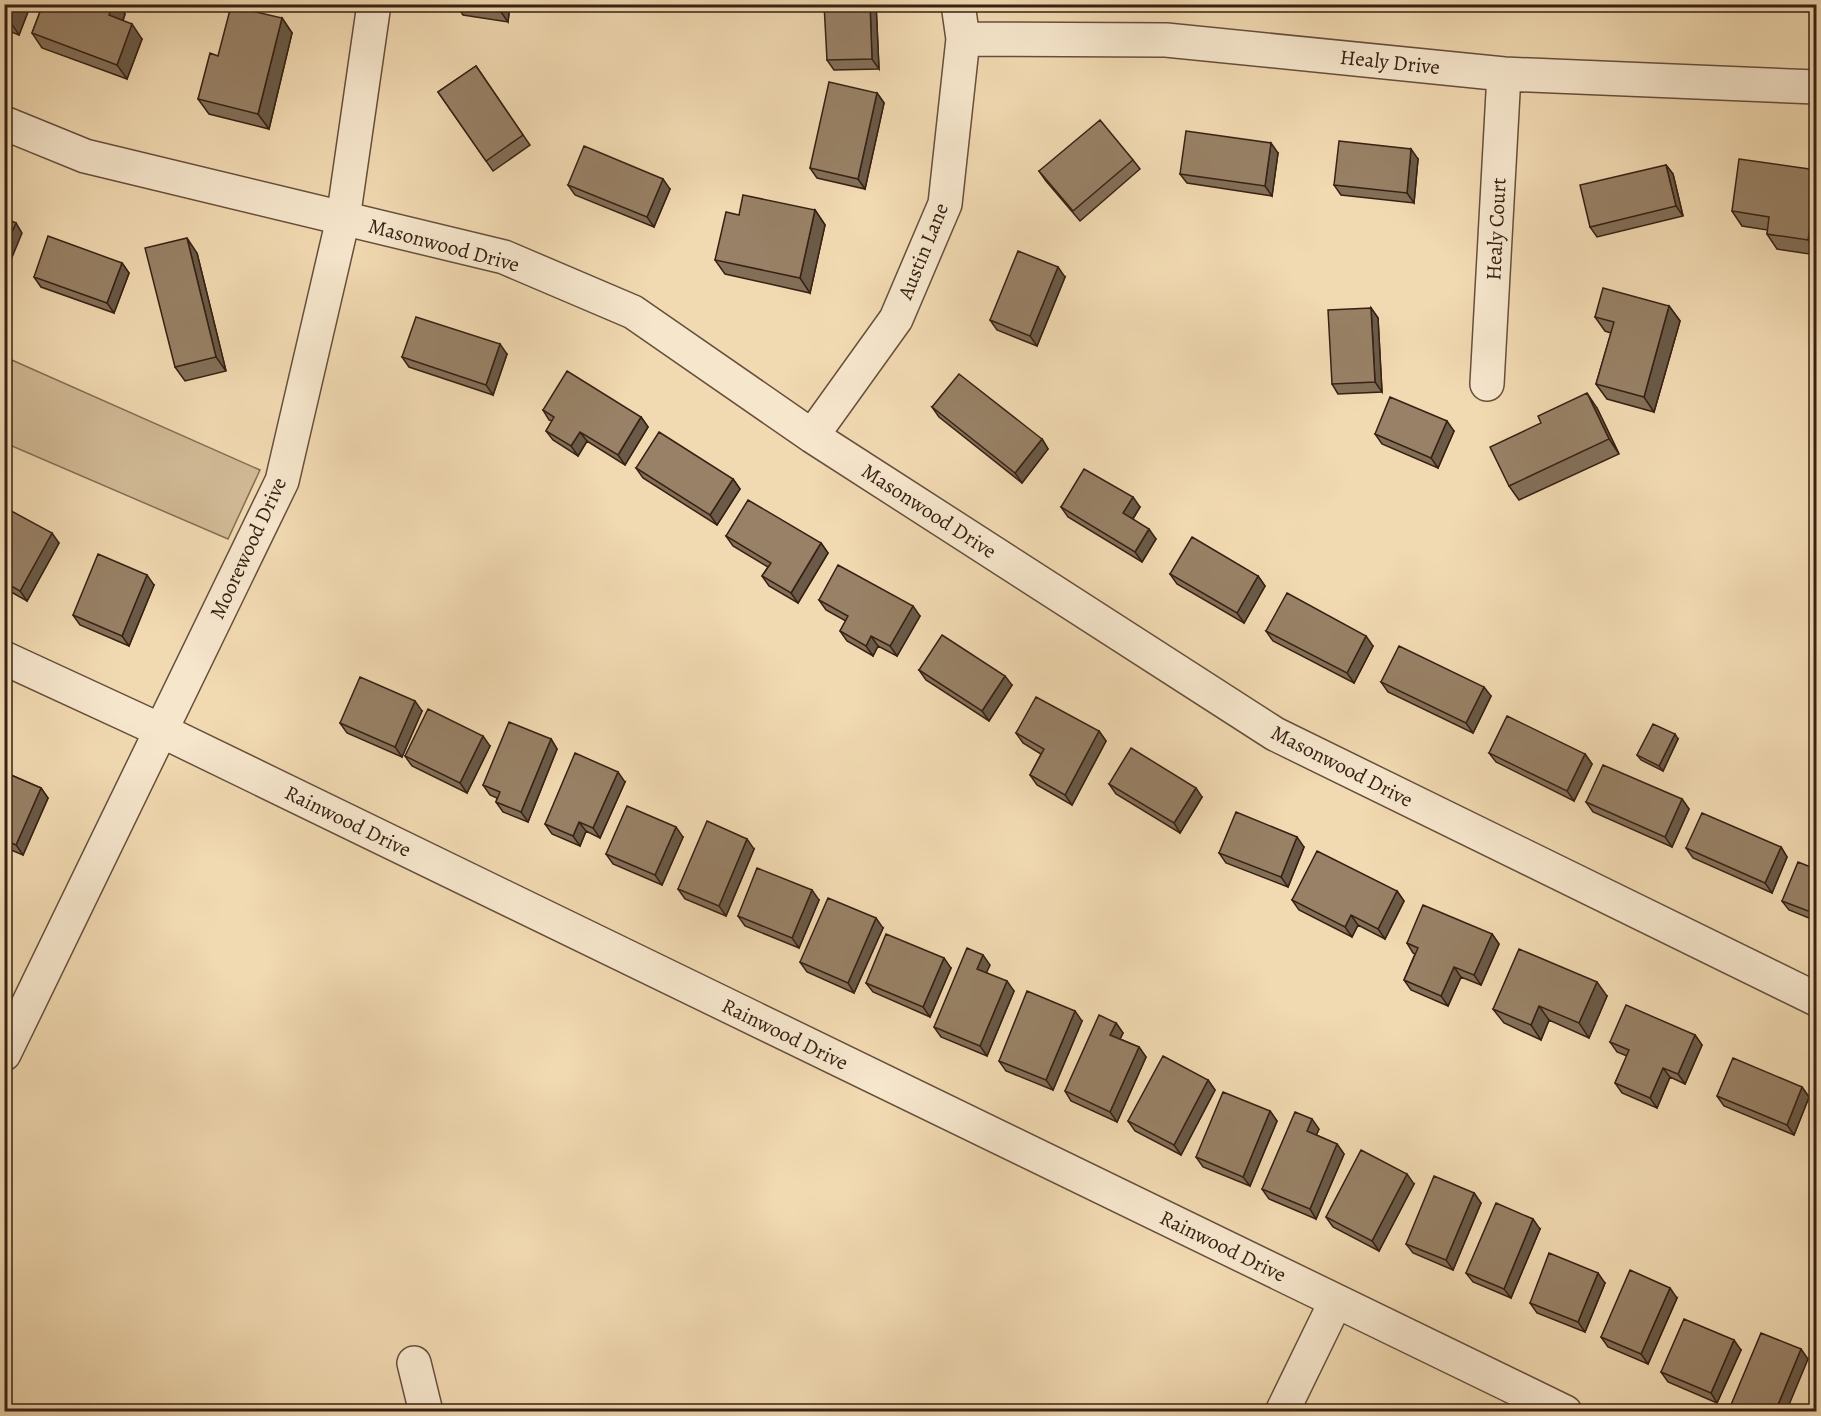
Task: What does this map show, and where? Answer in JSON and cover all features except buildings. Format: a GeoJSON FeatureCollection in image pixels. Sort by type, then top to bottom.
{"type":"FeatureCollection","features":[{"type":"Feature","properties":{"kind":"street","name":"Moorewood Drive"},"geometry":{"type":"LineString","coordinates":[[4,1054],[282,481],[343,219],[374,4]]}},
{"type":"Feature","properties":{"kind":"street","name":"Austin Lane"},"geometry":{"type":"LineString","coordinates":[[812,436],[896,319],[945,204],[963,39],[958,4]]}},
{"type":"Feature","properties":{"kind":"street","name":"Healy Drive"},"geometry":{"type":"LineString","coordinates":[[963,39],[1166,40],[1504,74],[1816,87]]}},
{"type":"Feature","properties":{"kind":"street","name":"Healy Court"},"geometry":{"type":"LineString","coordinates":[[1487,384],[1504,74]]}},
{"type":"Feature","properties":{"kind":"street","name":"Masonwood Drive"},"geometry":{"type":"LineString","coordinates":[[4,123],[85,156],[504,256],[633,312],[812,436],[1275,734],[1816,999]]}},
{"type":"Feature","properties":{"kind":"street","name":"Rainwood Drive"},"geometry":{"type":"LineString","coordinates":[[4,658],[160,730],[1565,1412]]}},
{"type":"Feature","properties":{"kind":"street"},"geometry":{"type":"LineString","coordinates":[[1282,1412],[1336,1301]]}},
{"type":"Feature","properties":{"kind":"street"},"geometry":{"type":"LineString","coordinates":[[414,1363],[426,1412]]}},
{"type":"Feature","properties":{"kind":"shaded area"},"geometry":{"type":"Polygon","coordinates":[[[5,357],[260,470],[228,539],[5,443],[5,357]]]}}]}
